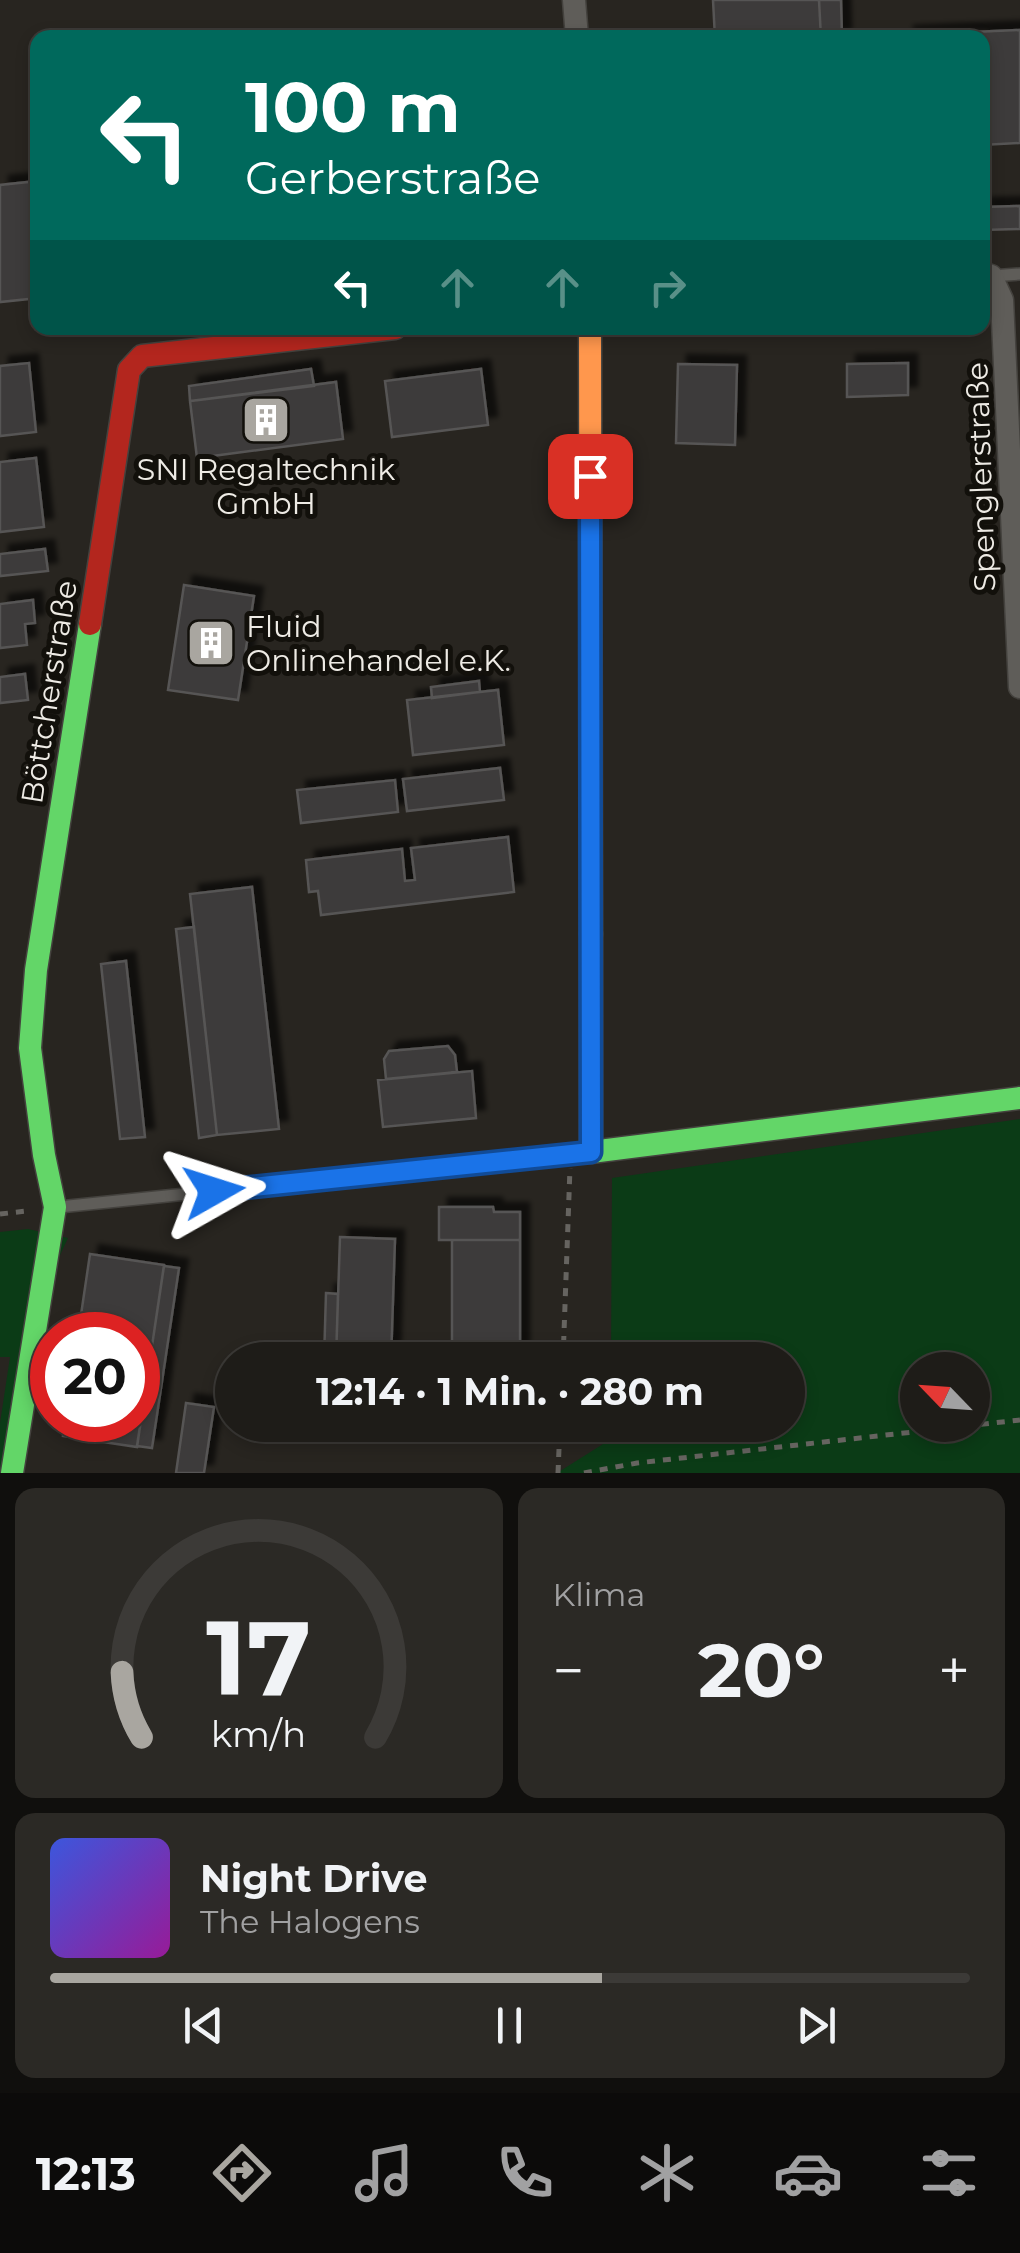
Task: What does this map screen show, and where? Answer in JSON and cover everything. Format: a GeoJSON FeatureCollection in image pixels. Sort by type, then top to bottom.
{"type":"FeatureCollection","features":[{"type":"Feature","properties":{"kind":"street"},"geometry":{"type":"LineString","coordinates":[[574,0],[577,30]]}},
{"type":"Feature","properties":{"kind":"street","name":"Spenglerstraße"},"geometry":{"type":"LineString","coordinates":[[990,280],[1002,300],[1005,329],[1020,687]]}},
{"type":"Feature","properties":{"kind":"street","name":"Böttcherstraße"},"geometry":{"type":"LineString","coordinates":[[12,1473],[54,1208],[30,1048],[36,970],[130,370],[142,356],[332,335]]}},
{"type":"Feature","properties":{"kind":"street"},"geometry":{"type":"LineString","coordinates":[[590,335],[581,1153],[1020,1098]]}},
{"type":"Feature","properties":{"kind":"lane"},"geometry":{"type":"LineString","coordinates":[[990,274],[1020,274]]}},
{"type":"Feature","properties":{"kind":"lane"},"geometry":{"type":"LineString","coordinates":[[54,1208],[581,1153]]}},
{"type":"Feature","properties":{"kind":"path"},"geometry":{"type":"LineString","coordinates":[[564,1342],[581,1153]]}},
{"type":"Feature","properties":{"kind":"path"},"geometry":{"type":"LineString","coordinates":[[584,1473],[637,1463],[1020,1420]]}},
{"type":"Feature","properties":{"kind":"path"},"geometry":{"type":"LineString","coordinates":[[558,1473],[559,1442]]}},
{"type":"Feature","properties":{"kind":"green space"},"geometry":{"type":"Polygon","coordinates":[[[1020,1119],[1020,1473],[557,1473],[606,1442],[805,1442],[805,1342],[611,1342],[612,1178],[1020,1119]]]}},
{"type":"Feature","properties":{"kind":"green space"},"geometry":{"type":"Polygon","coordinates":[[[28,1229],[68,1238],[44,1312],[30,1312],[30,1364],[0,1473],[0,1423],[10,1357],[0,1357],[0,1232],[28,1229]]]}},
{"type":"Feature","properties":{"kind":"building"},"geometry":{"type":"Polygon","coordinates":[[[713,0],[819,0],[821,30],[715,30],[713,0]]]}},
{"type":"Feature","properties":{"kind":"building"},"geometry":{"type":"Polygon","coordinates":[[[819,0],[841,0],[842,30],[821,30],[819,0]]]}},
{"type":"Feature","properties":{"kind":"building"},"geometry":{"type":"Polygon","coordinates":[[[1020,30],[1020,143],[990,145],[990,31],[1020,30]]]}},
{"type":"Feature","properties":{"kind":"building"},"geometry":{"type":"Polygon","coordinates":[[[30,182],[30,299],[0,302],[0,185],[30,182]]]}},
{"type":"Feature","properties":{"kind":"building"},"geometry":{"type":"Polygon","coordinates":[[[1020,206],[1020,229],[990,230],[990,207],[1020,206]]]}},
{"type":"Feature","properties":{"kind":"building"},"geometry":{"type":"Polygon","coordinates":[[[29,363],[36,432],[0,436],[0,366],[29,363]]]}},
{"type":"Feature","properties":{"kind":"building"},"geometry":{"type":"Polygon","coordinates":[[[908,363],[908,395],[847,397],[847,364],[908,363]]]}},
{"type":"Feature","properties":{"kind":"building"},"geometry":{"type":"Polygon","coordinates":[[[678,364],[737,365],[735,445],[676,443],[678,364]]]}},
{"type":"Feature","properties":{"kind":"building"},"geometry":{"type":"Polygon","coordinates":[[[311,369],[314,386],[190,401],[189,386],[311,369]]]}},
{"type":"Feature","properties":{"kind":"building"},"geometry":{"type":"Polygon","coordinates":[[[481,369],[488,425],[392,437],[385,381],[481,369]]]}},
{"type":"Feature","properties":{"kind":"building","name":"SNI Regaltechnik GmbH"},"geometry":{"type":"Polygon","coordinates":[[[336,382],[343,439],[197,458],[190,401],[336,382]]]}},
{"type":"Feature","properties":{"kind":"building"},"geometry":{"type":"Polygon","coordinates":[[[36,458],[44,527],[0,532],[0,462],[36,458]]]}},
{"type":"Feature","properties":{"kind":"building"},"geometry":{"type":"Polygon","coordinates":[[[45,549],[48,571],[0,576],[0,554],[45,549]]]}},
{"type":"Feature","properties":{"kind":"building","name":"Fluid Onlinehandel e.K."},"geometry":{"type":"Polygon","coordinates":[[[184,585],[254,596],[238,700],[168,690],[184,585]]]}},
{"type":"Feature","properties":{"kind":"building"},"geometry":{"type":"Polygon","coordinates":[[[33,600],[35,623],[25,624],[27,645],[0,648],[0,604],[33,600]]]}},
{"type":"Feature","properties":{"kind":"building"},"geometry":{"type":"Polygon","coordinates":[[[25,674],[28,700],[0,703],[0,677],[25,674]]]}},
{"type":"Feature","properties":{"kind":"building"},"geometry":{"type":"Polygon","coordinates":[[[479,681],[480,692],[432,698],[431,687],[479,681]]]}},
{"type":"Feature","properties":{"kind":"building"},"geometry":{"type":"Polygon","coordinates":[[[498,690],[504,745],[413,755],[407,700],[498,690]]]}},
{"type":"Feature","properties":{"kind":"building"},"geometry":{"type":"Polygon","coordinates":[[[500,768],[504,800],[407,811],[403,779],[500,768]]]}},
{"type":"Feature","properties":{"kind":"building"},"geometry":{"type":"Polygon","coordinates":[[[395,780],[398,812],[301,823],[297,790],[395,780]]]}},
{"type":"Feature","properties":{"kind":"building"},"geometry":{"type":"Polygon","coordinates":[[[508,837],[514,892],[321,915],[318,891],[309,892],[306,860],[402,849],[405,881],[415,880],[411,848],[508,837]]]}},
{"type":"Feature","properties":{"kind":"building"},"geometry":{"type":"Polygon","coordinates":[[[252,887],[279,1129],[217,1135],[190,894],[252,887]]]}},
{"type":"Feature","properties":{"kind":"building"},"geometry":{"type":"Polygon","coordinates":[[[194,927],[217,1135],[199,1138],[176,929],[194,927]]]}},
{"type":"Feature","properties":{"kind":"building"},"geometry":{"type":"Polygon","coordinates":[[[126,961],[145,1137],[120,1139],[101,964],[126,961]]]}},
{"type":"Feature","properties":{"kind":"building"},"geometry":{"type":"Polygon","coordinates":[[[448,1046],[455,1055],[457,1072],[386,1079],[384,1059],[389,1051],[448,1046]]]}},
{"type":"Feature","properties":{"kind":"building"},"geometry":{"type":"Polygon","coordinates":[[[472,1071],[476,1118],[383,1127],[378,1080],[472,1071]]]}},
{"type":"Feature","properties":{"kind":"building"},"geometry":{"type":"Polygon","coordinates":[[[439,1207],[493,1207],[494,1212],[520,1212],[520,1240],[439,1240],[439,1207]]]}},
{"type":"Feature","properties":{"kind":"building"},"geometry":{"type":"Polygon","coordinates":[[[340,1237],[395,1239],[392,1342],[337,1342],[340,1237]]]}},
{"type":"Feature","properties":{"kind":"building"},"geometry":{"type":"Polygon","coordinates":[[[452,1240],[520,1240],[520,1342],[452,1342],[452,1240]]]}},
{"type":"Feature","properties":{"kind":"building"},"geometry":{"type":"Polygon","coordinates":[[[90,1254],[164,1265],[157,1312],[81,1312],[90,1254]]]}},
{"type":"Feature","properties":{"kind":"building"},"geometry":{"type":"Polygon","coordinates":[[[164,1266],[179,1268],[160,1395],[160,1312],[164,1266]]]}},
{"type":"Feature","properties":{"kind":"building"},"geometry":{"type":"Polygon","coordinates":[[[326,1293],[338,1294],[337,1342],[325,1342],[326,1293]]]}},
{"type":"Feature","properties":{"kind":"building"},"geometry":{"type":"Polygon","coordinates":[[[186,1403],[214,1407],[204,1473],[176,1473],[186,1403]]]}},
{"type":"Feature","properties":{"kind":"building"},"geometry":{"type":"Polygon","coordinates":[[[103,1442],[138,1442],[137,1447],[103,1442]]]}},
{"type":"Feature","properties":{"kind":"building"},"geometry":{"type":"Polygon","coordinates":[[[138,1442],[153,1442],[152,1448],[137,1446],[138,1442]]]}},
{"type":"Feature","properties":{"kind":"traffic: fast"},"geometry":{"type":"LineString","coordinates":[[12,1473],[55,1207],[30,1048],[36,970],[90,624]]}},
{"type":"Feature","properties":{"kind":"traffic: fast"},"geometry":{"type":"LineString","coordinates":[[591,934],[591,1152],[1020,1098]]}},
{"type":"Feature","properties":{"kind":"traffic: slow"},"geometry":{"type":"LineString","coordinates":[[590,335],[591,934]]}},
{"type":"Feature","properties":{"kind":"traffic: jam"},"geometry":{"type":"LineString","coordinates":[[90,624],[129,370],[142,356],[332,335]]}},
{"type":"Feature","properties":{"kind":"place","name":"SNI Regaltechnik GmbH"},"geometry":{"type":"Point","coordinates":[266,420]}},
{"type":"Feature","properties":{"kind":"place","name":"Fluid Onlinehandel e.K."},"geometry":{"type":"Point","coordinates":[211,643]}},
{"type":"Feature","properties":{"kind":"route"},"geometry":{"type":"LineString","coordinates":[[214,1191],[591,1152],[590,476]]}}]}
